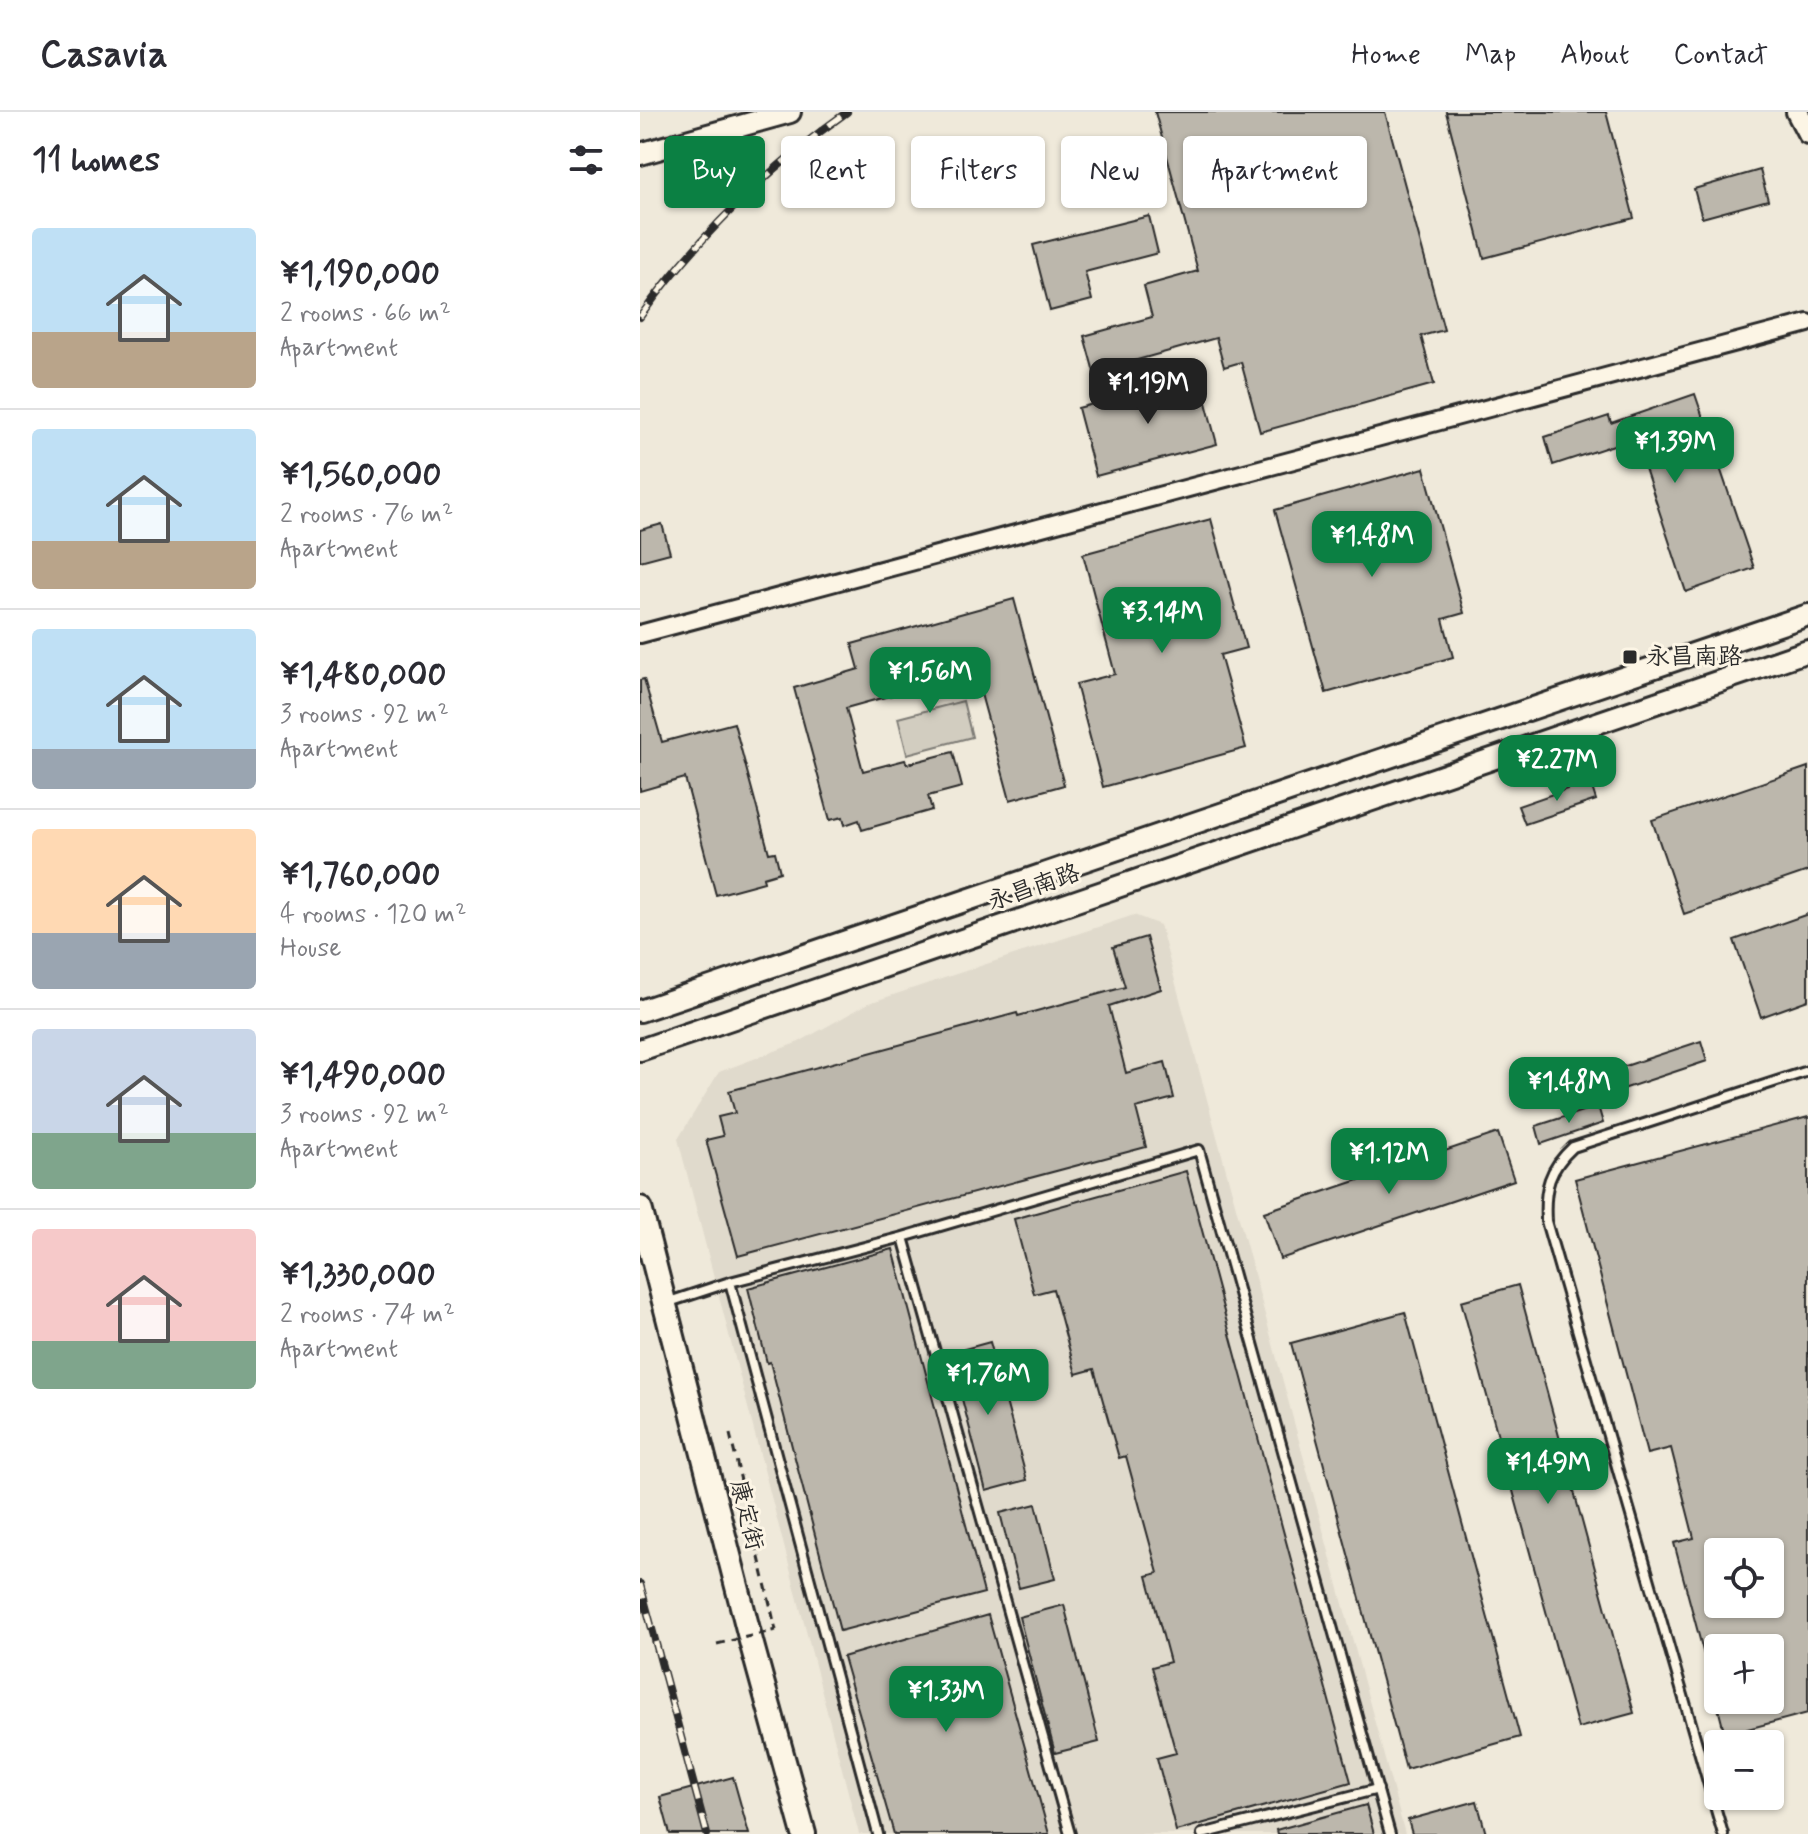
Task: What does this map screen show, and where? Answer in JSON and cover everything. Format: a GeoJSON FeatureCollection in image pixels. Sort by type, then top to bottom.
{"type":"FeatureCollection","features":[{"type":"Feature","properties":{"kind":"main road","name":"康定街"},"geometry":{"type":"LineString","coordinates":[[640,1208],[752,1645],[804,1834]]}},
{"type":"Feature","properties":{"kind":"street"},"geometry":{"type":"LineString","coordinates":[[640,154],[790,112]]}},
{"type":"Feature","properties":{"kind":"street"},"geometry":{"type":"LineString","coordinates":[[1797,112],[1808,133]]}},
{"type":"Feature","properties":{"kind":"street"},"geometry":{"type":"LineString","coordinates":[[640,634],[1808,323]]}},
{"type":"Feature","properties":{"kind":"street","name":"永昌南路"},"geometry":{"type":"LineString","coordinates":[[640,1011],[1808,615]]}},
{"type":"Feature","properties":{"kind":"street","name":"永昌南路"},"geometry":{"type":"LineString","coordinates":[[640,1050],[1808,651]]}},
{"type":"Feature","properties":{"kind":"lane"},"geometry":{"type":"LineString","coordinates":[[1723,1834],[1546,1221],[1544,1198],[1555,1164],[1573,1147],[1808,1071]]}},
{"type":"Feature","properties":{"kind":"lane"},"geometry":{"type":"LineString","coordinates":[[665,1304],[730,1282],[903,1237],[1199,1150],[1390,1834]]}},
{"type":"Feature","properties":{"kind":"lane"},"geometry":{"type":"LineString","coordinates":[[903,1237],[1070,1834]]}},
{"type":"Feature","properties":{"kind":"lane"},"geometry":{"type":"LineString","coordinates":[[730,1282],[878,1834]]}},
{"type":"Feature","properties":{"kind":"lane"},"geometry":{"type":"LineString","coordinates":[[1202,1834],[1378,1789]]}},
{"type":"Feature","properties":{"kind":"path"},"geometry":{"type":"LineString","coordinates":[[717,1644],[776,1630],[730,1434]]}},
{"type":"Feature","properties":{"kind":"shaded area"},"geometry":{"type":"Polygon","coordinates":[[[963,701],[972,737],[907,754],[898,718],[963,701]]]}},
{"type":"Feature","properties":{"kind":"shaded area"},"geometry":{"type":"Polygon","coordinates":[[[1134,915],[1160,925],[1405,1834],[859,1834],[678,1139],[719,1072],[799,1042],[869,1003],[1134,915]]]}},
{"type":"Feature","properties":{"kind":"building"},"geometry":{"type":"Polygon","coordinates":[[[1155,112],[1385,112],[1444,330],[1421,336],[1434,384],[1260,432],[1241,362],[1224,367],[1216,338],[1094,372],[1084,336],[1152,317],[1144,286],[1198,271],[1167,156],[1167,136],[1161,136],[1155,112]]]}},
{"type":"Feature","properties":{"kind":"building"},"geometry":{"type":"Polygon","coordinates":[[[1446,112],[1606,112],[1634,218],[1484,258],[1446,112]]]}},
{"type":"Feature","properties":{"kind":"building"},"geometry":{"type":"Polygon","coordinates":[[[1760,170],[1768,200],[1702,218],[1694,189],[1760,170]]]}},
{"type":"Feature","properties":{"kind":"building"},"geometry":{"type":"Polygon","coordinates":[[[1149,216],[1158,253],[1085,272],[1092,300],[1050,311],[1033,245],[1149,216]]]}},
{"type":"Feature","properties":{"kind":"building"},"geometry":{"type":"Polygon","coordinates":[[[1199,376],[1217,444],[1096,476],[1078,408],[1199,376]]]}},
{"type":"Feature","properties":{"kind":"building"},"geometry":{"type":"Polygon","coordinates":[[[1695,394],[1754,568],[1686,592],[1635,438],[1553,465],[1545,437],[1609,416],[1611,423],[1695,394]]]}},
{"type":"Feature","properties":{"kind":"building"},"geometry":{"type":"Polygon","coordinates":[[[1424,468],[1464,613],[1443,619],[1453,657],[1326,693],[1275,510],[1424,468]]]}},
{"type":"Feature","properties":{"kind":"building"},"geometry":{"type":"Polygon","coordinates":[[[1211,519],[1246,648],[1220,655],[1246,748],[1103,787],[1076,684],[1115,674],[1083,554],[1211,519]]]}},
{"type":"Feature","properties":{"kind":"building"},"geometry":{"type":"Polygon","coordinates":[[[662,524],[670,553],[640,561],[640,530],[662,524]]]}},
{"type":"Feature","properties":{"kind":"building"},"geometry":{"type":"Polygon","coordinates":[[[1014,599],[1064,785],[1010,800],[975,672],[846,708],[863,771],[953,752],[962,787],[928,796],[932,810],[862,830],[859,820],[845,825],[843,817],[830,820],[794,688],[859,669],[852,644],[1014,599]]]}},
{"type":"Feature","properties":{"kind":"building"},"geometry":{"type":"Polygon","coordinates":[[[644,679],[662,742],[734,723],[769,853],[775,852],[780,872],[763,877],[764,882],[716,895],[685,778],[640,791],[640,680],[644,679]]]}},
{"type":"Feature","properties":{"kind":"building"},"geometry":{"type":"Polygon","coordinates":[[[1808,767],[1808,871],[1684,914],[1652,820],[1808,767]]]}},
{"type":"Feature","properties":{"kind":"building"},"geometry":{"type":"Polygon","coordinates":[[[1590,781],[1596,800],[1525,824],[1518,806],[1590,781]]]}},
{"type":"Feature","properties":{"kind":"building"},"geometry":{"type":"Polygon","coordinates":[[[1808,914],[1808,1000],[1761,1017],[1734,940],[1808,914]]]}},
{"type":"Feature","properties":{"kind":"building"},"geometry":{"type":"Polygon","coordinates":[[[1146,937],[1161,989],[1109,1006],[1126,1073],[1165,1062],[1174,1098],[1136,1108],[1146,1147],[738,1256],[706,1140],[723,1136],[718,1117],[735,1113],[729,1091],[1125,987],[1113,947],[1146,937]]]}},
{"type":"Feature","properties":{"kind":"building"},"geometry":{"type":"Polygon","coordinates":[[[1701,1041],[1707,1061],[1590,1100],[1583,1080],[1701,1041]]]}},
{"type":"Feature","properties":{"kind":"building"},"geometry":{"type":"Polygon","coordinates":[[[1598,1106],[1603,1123],[1541,1144],[1536,1126],[1598,1106]]]}},
{"type":"Feature","properties":{"kind":"building"},"geometry":{"type":"Polygon","coordinates":[[[1808,1117],[1808,1713],[1744,1730],[1724,1730],[1720,1714],[1784,1714],[1784,1634],[1704,1634],[1704,1655],[1674,1543],[1694,1538],[1671,1448],[1647,1454],[1575,1179],[1808,1117]]]}},
{"type":"Feature","properties":{"kind":"building"},"geometry":{"type":"Polygon","coordinates":[[[1498,1133],[1514,1180],[1280,1259],[1264,1212],[1498,1133]]]}},
{"type":"Feature","properties":{"kind":"building"},"geometry":{"type":"Polygon","coordinates":[[[1186,1171],[1351,1782],[1176,1831],[1157,1758],[1176,1753],[1152,1667],[1170,1662],[1147,1576],[1158,1573],[1126,1456],[1119,1458],[1094,1369],[1076,1374],[1053,1289],[1034,1294],[1014,1219],[1186,1171]]]}},
{"type":"Feature","properties":{"kind":"building"},"geometry":{"type":"Polygon","coordinates":[[[893,1249],[984,1593],[840,1631],[748,1288],[893,1249]]]}},
{"type":"Feature","properties":{"kind":"building"},"geometry":{"type":"Polygon","coordinates":[[[1518,1285],[1634,1713],[1578,1728],[1461,1301],[1518,1285]]]}},
{"type":"Feature","properties":{"kind":"building"},"geometry":{"type":"Polygon","coordinates":[[[1405,1312],[1520,1737],[1406,1769],[1291,1343],[1405,1312]]]}},
{"type":"Feature","properties":{"kind":"building"},"geometry":{"type":"Polygon","coordinates":[[[990,1342],[1027,1480],[986,1491],[950,1353],[990,1342]]]}},
{"type":"Feature","properties":{"kind":"building"},"geometry":{"type":"Polygon","coordinates":[[[1036,1504],[1055,1579],[1019,1588],[1000,1513],[1036,1504]]]}},
{"type":"Feature","properties":{"kind":"building"},"geometry":{"type":"Polygon","coordinates":[[[1064,1605],[1099,1742],[1055,1753],[1019,1617],[1064,1605]]]}},
{"type":"Feature","properties":{"kind":"building"},"geometry":{"type":"Polygon","coordinates":[[[988,1615],[1049,1834],[894,1834],[843,1657],[988,1615]]]}},
{"type":"Feature","properties":{"kind":"building"},"geometry":{"type":"Polygon","coordinates":[[[733,1777],[749,1834],[670,1834],[660,1797],[733,1777]]]}},
{"type":"Feature","properties":{"kind":"building"},"geometry":{"type":"Polygon","coordinates":[[[1477,1801],[1486,1834],[1412,1834],[1408,1820],[1477,1801]]]}},
{"type":"Feature","properties":{"kind":"building"},"geometry":{"type":"Polygon","coordinates":[[[1366,1805],[1374,1834],[1277,1834],[1276,1830],[1366,1805]]]}},
{"type":"Feature","properties":{"kind":"railway"},"geometry":{"type":"LineString","coordinates":[[640,317],[685,260],[735,206],[789,157],[847,112]]}},
{"type":"Feature","properties":{"kind":"railway"},"geometry":{"type":"LineString","coordinates":[[640,1584],[707,1834]]}},
{"type":"Feature","properties":{"kind":"place","name":"永昌南路"},"geometry":{"type":"Point","coordinates":[1630,657]}}]}
